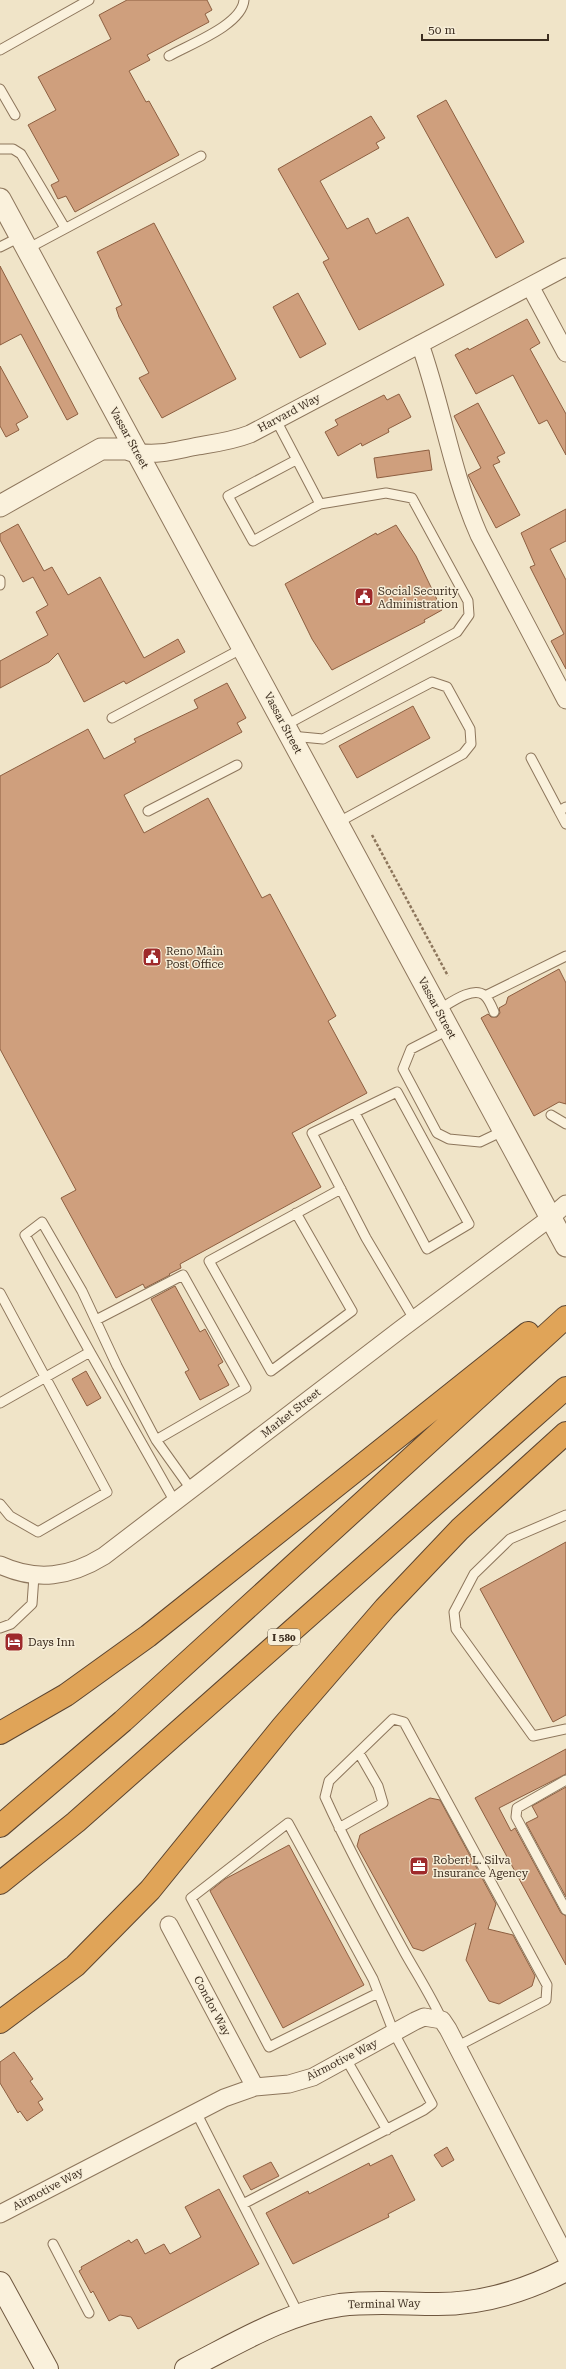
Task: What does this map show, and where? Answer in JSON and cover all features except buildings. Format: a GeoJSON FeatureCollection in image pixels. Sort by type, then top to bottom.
{"type":"FeatureCollection","features":[{"type":"Feature","properties":{"kind":"highway"},"geometry":{"type":"LineString","coordinates":[[0,1826],[112,1731],[566,1309]]}},
{"type":"Feature","properties":{"kind":"highway"},"geometry":{"type":"LineString","coordinates":[[0,1733],[66,1695],[148,1636],[538,1334],[566,1317]]}},
{"type":"Feature","properties":{"kind":"highway","name":"I 580"},"geometry":{"type":"LineString","coordinates":[[0,1884],[82,1817],[566,1388]]}},
{"type":"Feature","properties":{"kind":"highway"},"geometry":{"type":"LineString","coordinates":[[0,2022],[75,1966],[150,1890],[283,1726],[385,1608],[460,1529],[566,1433]]}},
{"type":"Feature","properties":{"kind":"highway"},"geometry":{"type":"LineString","coordinates":[[0,1750],[43,1718],[66,1695]]}},
{"type":"Feature","properties":{"kind":"main road","name":"Terminal Way"},"geometry":{"type":"LineString","coordinates":[[186,2369],[275,2324],[299,2315],[340,2305],[372,2302],[439,2304],[474,2301],[509,2293],[564,2270]]}},
{"type":"Feature","properties":{"kind":"main road"},"geometry":{"type":"LineString","coordinates":[[0,2283],[47,2369]]}},
{"type":"Feature","properties":{"kind":"main road"},"geometry":{"type":"LineString","coordinates":[[29,2336],[30,2369]]}},
{"type":"Feature","properties":{"kind":"street","name":"Vassar Street"},"geometry":{"type":"LineString","coordinates":[[0,201],[566,1246]]}},
{"type":"Feature","properties":{"kind":"street","name":"Harvard Way"},"geometry":{"type":"LineString","coordinates":[[0,506],[101,449],[163,454],[198,446],[223,443],[250,434],[566,267]]}},
{"type":"Feature","properties":{"kind":"street"},"geometry":{"type":"LineString","coordinates":[[530,286],[566,353]]}},
{"type":"Feature","properties":{"kind":"street"},"geometry":{"type":"LineString","coordinates":[[420,344],[433,381],[466,506],[482,541],[566,700]]}},
{"type":"Feature","properties":{"kind":"street","name":"Market Street"},"geometry":{"type":"LineString","coordinates":[[0,1565],[13,1571],[34,1576],[68,1574],[87,1567],[104,1556],[414,1319],[550,1218],[566,1204]]}},
{"type":"Feature","properties":{"kind":"street","name":"Condor Way"},"geometry":{"type":"LineString","coordinates":[[169,1925],[255,2087]]}},
{"type":"Feature","properties":{"kind":"street","name":"Airmotive Way"},"geometry":{"type":"LineString","coordinates":[[0,2214],[224,2098],[255,2087],[299,2082],[314,2077],[424,2017],[442,2020]]}},
{"type":"Feature","properties":{"kind":"street"},"geometry":{"type":"LineString","coordinates":[[442,2020],[458,2046],[564,2270]]}},
{"type":"Feature","properties":{"kind":"lane"},"geometry":{"type":"LineString","coordinates":[[0,50],[89,0]]}},
{"type":"Feature","properties":{"kind":"lane"},"geometry":{"type":"LineString","coordinates":[[169,56],[234,21],[244,6],[244,0]]}},
{"type":"Feature","properties":{"kind":"lane"},"geometry":{"type":"LineString","coordinates":[[0,89],[15,115]]}},
{"type":"Feature","properties":{"kind":"lane"},"geometry":{"type":"LineString","coordinates":[[0,149],[13,149],[22,154],[65,228]]}},
{"type":"Feature","properties":{"kind":"lane"},"geometry":{"type":"LineString","coordinates":[[0,247],[23,243],[65,228],[201,156]]}},
{"type":"Feature","properties":{"kind":"lane"},"geometry":{"type":"LineString","coordinates":[[276,420],[320,504]]}},
{"type":"Feature","properties":{"kind":"lane"},"geometry":{"type":"LineString","coordinates":[[287,731],[457,632],[468,615],[468,601],[412,498],[386,493],[320,504],[253,541],[228,496],[296,460]]}},
{"type":"Feature","properties":{"kind":"lane"},"geometry":{"type":"LineString","coordinates":[[112,718],[243,648]]}},
{"type":"Feature","properties":{"kind":"lane"},"geometry":{"type":"LineString","coordinates":[[287,731],[324,739],[432,682],[447,687],[470,729],[471,744],[463,754],[337,823]]}},
{"type":"Feature","properties":{"kind":"lane"},"geometry":{"type":"LineString","coordinates":[[531,758],[562,809],[566,824]]}},
{"type":"Feature","properties":{"kind":"lane"},"geometry":{"type":"LineString","coordinates":[[148,811],[237,765]]}},
{"type":"Feature","properties":{"kind":"lane"},"geometry":{"type":"LineString","coordinates":[[485,996],[566,956]]}},
{"type":"Feature","properties":{"kind":"lane"},"geometry":{"type":"LineString","coordinates":[[438,1010],[470,993],[478,992],[485,996],[494,1012]]}},
{"type":"Feature","properties":{"kind":"lane"},"geometry":{"type":"LineString","coordinates":[[448,1030],[411,1049],[403,1069],[437,1133],[449,1139],[480,1142],[503,1131]]}},
{"type":"Feature","properties":{"kind":"lane"},"geometry":{"type":"LineString","coordinates":[[355,1113],[427,1249],[469,1224],[397,1092],[312,1133],[366,1238],[414,1319]]}},
{"type":"Feature","properties":{"kind":"lane"},"geometry":{"type":"LineString","coordinates":[[551,1115],[566,1124]]}},
{"type":"Feature","properties":{"kind":"lane"},"geometry":{"type":"LineString","coordinates":[[296,1213],[352,1311],[271,1371],[209,1261],[296,1213],[341,1189]]}},
{"type":"Feature","properties":{"kind":"lane"},"geometry":{"type":"LineString","coordinates":[[175,1502],[25,1235],[42,1222],[82,1291],[116,1366],[156,1440],[192,1489]]}},
{"type":"Feature","properties":{"kind":"lane"},"geometry":{"type":"LineString","coordinates":[[96,1320],[183,1275],[246,1388],[156,1440]]}},
{"type":"Feature","properties":{"kind":"lane"},"geometry":{"type":"LineString","coordinates":[[0,1293],[108,1492],[38,1532],[10,1516],[0,1504]]}},
{"type":"Feature","properties":{"kind":"lane"},"geometry":{"type":"LineString","coordinates":[[0,1403],[90,1352]]}},
{"type":"Feature","properties":{"kind":"lane"},"geometry":{"type":"LineString","coordinates":[[566,1515],[510,1539],[474,1574],[454,1612],[456,1629],[533,1736],[566,1729]]}},
{"type":"Feature","properties":{"kind":"lane"},"geometry":{"type":"LineString","coordinates":[[0,1628],[10,1624],[32,1604],[34,1576]]}},
{"type":"Feature","properties":{"kind":"lane"},"geometry":{"type":"LineString","coordinates":[[442,2020],[428,1990],[406,1956],[324,1797],[329,1782],[392,1719],[404,1722],[547,1985],[546,2000],[458,2046]]}},
{"type":"Feature","properties":{"kind":"lane"},"geometry":{"type":"LineString","coordinates":[[339,1828],[383,1803],[378,1786],[359,1753]]}},
{"type":"Feature","properties":{"kind":"lane"},"geometry":{"type":"LineString","coordinates":[[566,1780],[526,1801],[517,1808],[516,1817],[566,1910]]}},
{"type":"Feature","properties":{"kind":"lane"},"geometry":{"type":"LineString","coordinates":[[243,2204],[387,2130],[432,2104],[394,2033],[378,1994],[288,1823],[191,1898],[269,2047],[378,1994]]}},
{"type":"Feature","properties":{"kind":"lane"},"geometry":{"type":"LineString","coordinates":[[346,2059],[387,2130]]}},
{"type":"Feature","properties":{"kind":"lane"},"geometry":{"type":"LineString","coordinates":[[196,2112],[299,2315]]}},
{"type":"Feature","properties":{"kind":"lane"},"geometry":{"type":"LineString","coordinates":[[53,2244],[89,2312]]}},
{"type":"Feature","properties":{"kind":"path"},"geometry":{"type":"LineString","coordinates":[[372,835],[448,976]]}},
{"type":"Feature","properties":{"kind":"place","name":"Social Security Administration"},"geometry":{"type":"Point","coordinates":[364,597]}},
{"type":"Feature","properties":{"kind":"place","name":"Reno Main Post Office"},"geometry":{"type":"Point","coordinates":[152,957]}},
{"type":"Feature","properties":{"kind":"place","name":"Days Inn"},"geometry":{"type":"Point","coordinates":[14,1642]}},
{"type":"Feature","properties":{"kind":"place","name":"Robert L. Silva Insurance Agency"},"geometry":{"type":"Point","coordinates":[419,1866]}}]}
